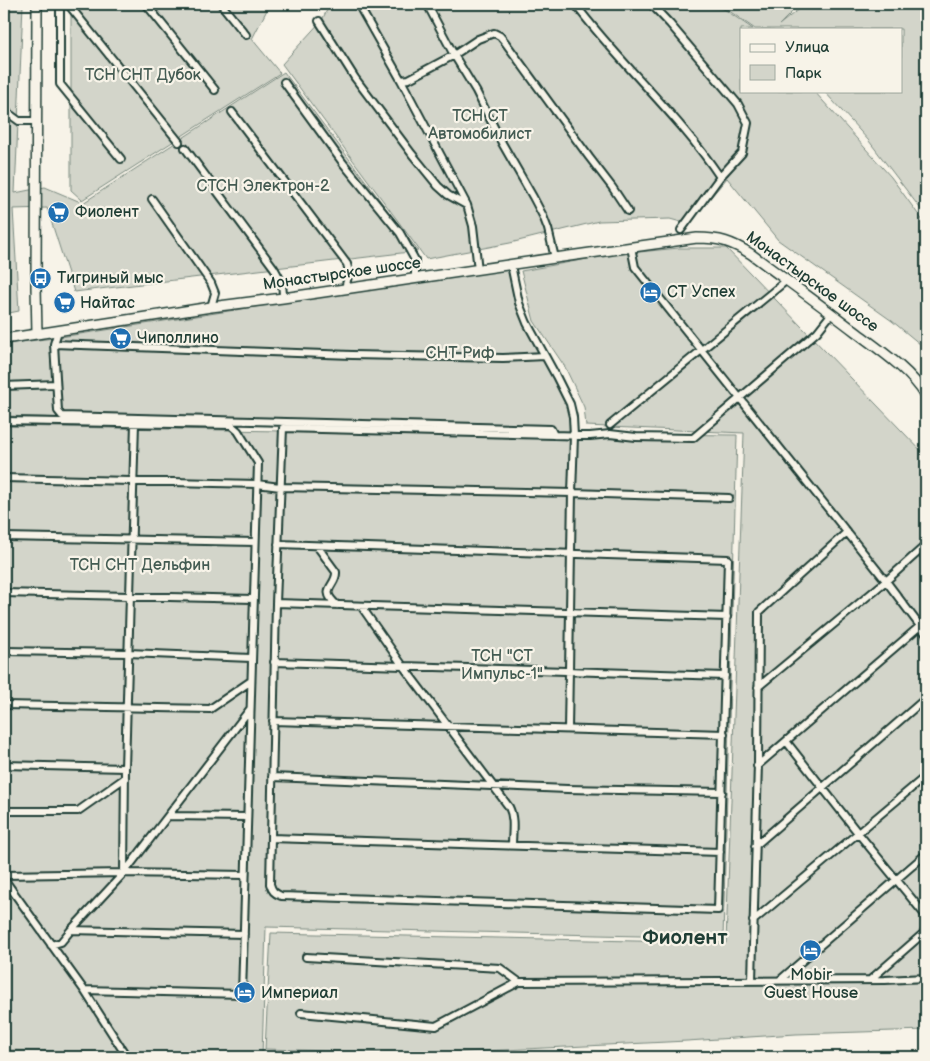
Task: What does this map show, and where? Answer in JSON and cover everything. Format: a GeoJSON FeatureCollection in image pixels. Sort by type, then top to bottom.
{"type":"FeatureCollection","features":[{"type":"Feature","properties":{"kind":"main road"},"geometry":{"type":"LineString","coordinates":[[37,4],[37,334]]}},
{"type":"Feature","properties":{"kind":"main road","name":"Монастырское шоссе"},"geometry":{"type":"LineString","coordinates":[[4,340],[212,307],[630,247],[697,238],[717,239],[739,246],[787,280],[896,362],[922,389],[926,396]]}},
{"type":"Feature","properties":{"kind":"street"},"geometry":{"type":"LineString","coordinates":[[60,4],[60,84],[121,159]]}},
{"type":"Feature","properties":{"kind":"street"},"geometry":{"type":"LineString","coordinates":[[68,4],[179,142]]}},
{"type":"Feature","properties":{"kind":"street"},"geometry":{"type":"LineString","coordinates":[[146,4],[214,90]]}},
{"type":"Feature","properties":{"kind":"street"},"geometry":{"type":"LineString","coordinates":[[221,4],[246,35]]}},
{"type":"Feature","properties":{"kind":"street"},"geometry":{"type":"LineString","coordinates":[[358,4],[401,80],[467,206],[473,226],[478,270]]}},
{"type":"Feature","properties":{"kind":"street"},"geometry":{"type":"LineString","coordinates":[[427,4],[454,55],[476,91],[502,143],[533,196],[548,229],[555,258]]}},
{"type":"Feature","properties":{"kind":"street"},"geometry":{"type":"LineString","coordinates":[[575,4],[590,24],[708,158],[720,177]]}},
{"type":"Feature","properties":{"kind":"street"},"geometry":{"type":"LineString","coordinates":[[651,4],[738,104],[748,124],[742,153],[720,177],[681,230]]}},
{"type":"Feature","properties":{"kind":"street"},"geometry":{"type":"LineString","coordinates":[[320,21],[355,78],[412,154],[438,186],[448,195],[467,206]]}},
{"type":"Feature","properties":{"kind":"street"},"geometry":{"type":"LineString","coordinates":[[401,80],[409,79],[454,55],[478,39],[494,33],[500,36],[628,211]]}},
{"type":"Feature","properties":{"kind":"street"},"geometry":{"type":"LineString","coordinates":[[284,82],[343,163],[400,233],[415,260],[415,279]]}},
{"type":"Feature","properties":{"kind":"street"},"geometry":{"type":"LineString","coordinates":[[4,110],[18,121],[37,121]]}},
{"type":"Feature","properties":{"kind":"street"},"geometry":{"type":"LineString","coordinates":[[232,112],[347,264],[349,272],[345,289]]}},
{"type":"Feature","properties":{"kind":"street"},"geometry":{"type":"LineString","coordinates":[[185,148],[274,268],[282,281],[283,298]]}},
{"type":"Feature","properties":{"kind":"street"},"geometry":{"type":"LineString","coordinates":[[152,199],[211,283],[215,293],[212,307]]}},
{"type":"Feature","properties":{"kind":"street"},"geometry":{"type":"LineString","coordinates":[[630,247],[635,267],[886,581],[926,634]]}},
{"type":"Feature","properties":{"kind":"street"},"geometry":{"type":"LineString","coordinates":[[511,265],[519,303],[527,323],[570,404],[573,417],[568,729]]}},
{"type":"Feature","properties":{"kind":"street"},"geometry":{"type":"LineString","coordinates":[[610,425],[787,280]]}},
{"type":"Feature","properties":{"kind":"street"},"geometry":{"type":"LineString","coordinates":[[278,544],[728,559],[718,910],[281,896],[271,890],[270,838],[274,662],[278,544],[280,487],[283,428],[574,436],[610,434],[636,437],[693,438],[817,332],[832,314]]}},
{"type":"Feature","properties":{"kind":"street"},"geometry":{"type":"LineString","coordinates":[[58,331],[54,344],[58,412],[62,416],[551,429],[554,435]]}},
{"type":"Feature","properties":{"kind":"street"},"geometry":{"type":"LineString","coordinates":[[54,344],[352,355],[503,358],[545,356]]}},
{"type":"Feature","properties":{"kind":"street"},"geometry":{"type":"LineString","coordinates":[[4,386],[56,384]]}},
{"type":"Feature","properties":{"kind":"street"},"geometry":{"type":"LineString","coordinates":[[4,421],[231,425],[238,431],[258,463],[242,994],[84,990]]}},
{"type":"Feature","properties":{"kind":"street"},"geometry":{"type":"LineString","coordinates":[[124,873],[126,707],[135,423]]}},
{"type":"Feature","properties":{"kind":"street"},"geometry":{"type":"LineString","coordinates":[[4,478],[729,498]]}},
{"type":"Feature","properties":{"kind":"street"},"geometry":{"type":"LineString","coordinates":[[752,980],[758,766],[759,612],[846,532]]}},
{"type":"Feature","properties":{"kind":"street"},"geometry":{"type":"LineString","coordinates":[[4,537],[255,542]]}},
{"type":"Feature","properties":{"kind":"street"},"geometry":{"type":"LineString","coordinates":[[758,687],[886,581],[926,545]]}},
{"type":"Feature","properties":{"kind":"street"},"geometry":{"type":"LineString","coordinates":[[316,546],[336,572],[336,576],[329,587],[329,594],[337,605]]}},
{"type":"Feature","properties":{"kind":"street"},"geometry":{"type":"LineString","coordinates":[[4,593],[253,599]]}},
{"type":"Feature","properties":{"kind":"street"},"geometry":{"type":"LineString","coordinates":[[276,603],[727,617]]}},
{"type":"Feature","properties":{"kind":"street"},"geometry":{"type":"LineString","coordinates":[[361,606],[511,812],[512,846]]}},
{"type":"Feature","properties":{"kind":"street"},"geometry":{"type":"LineString","coordinates":[[758,766],[920,626]]}},
{"type":"Feature","properties":{"kind":"street"},"geometry":{"type":"LineString","coordinates":[[4,650],[251,658]]}},
{"type":"Feature","properties":{"kind":"street"},"geometry":{"type":"LineString","coordinates":[[274,662],[725,676]]}},
{"type":"Feature","properties":{"kind":"street"},"geometry":{"type":"LineString","coordinates":[[4,705],[210,709],[251,681]]}},
{"type":"Feature","properties":{"kind":"street"},"geometry":{"type":"LineString","coordinates":[[755,846],[926,698]]}},
{"type":"Feature","properties":{"kind":"street"},"geometry":{"type":"LineString","coordinates":[[51,945],[61,942],[124,873],[250,709]]}},
{"type":"Feature","properties":{"kind":"street"},"geometry":{"type":"LineString","coordinates":[[273,721],[724,734]]}},
{"type":"Feature","properties":{"kind":"street"},"geometry":{"type":"LineString","coordinates":[[786,741],[926,916]]}},
{"type":"Feature","properties":{"kind":"street"},"geometry":{"type":"LineString","coordinates":[[4,765],[125,768]]}},
{"type":"Feature","properties":{"kind":"street"},"geometry":{"type":"LineString","coordinates":[[753,921],[926,776]]}},
{"type":"Feature","properties":{"kind":"street"},"geometry":{"type":"LineString","coordinates":[[4,811],[78,812],[125,778]]}},
{"type":"Feature","properties":{"kind":"street"},"geometry":{"type":"LineString","coordinates":[[272,778],[722,792]]}},
{"type":"Feature","properties":{"kind":"street"},"geometry":{"type":"LineString","coordinates":[[169,816],[246,817]]}},
{"type":"Feature","properties":{"kind":"street"},"geometry":{"type":"LineString","coordinates":[[270,838],[720,852]]}},
{"type":"Feature","properties":{"kind":"street"},"geometry":{"type":"LineString","coordinates":[[780,980],[926,854]]}},
{"type":"Feature","properties":{"kind":"street"},"geometry":{"type":"LineString","coordinates":[[4,877],[124,873],[245,875]]}},
{"type":"Feature","properties":{"kind":"street"},"geometry":{"type":"LineString","coordinates":[[4,877],[84,990],[127,1057]]}},
{"type":"Feature","properties":{"kind":"street"},"geometry":{"type":"LineString","coordinates":[[71,930],[244,934]]}},
{"type":"Feature","properties":{"kind":"street"},"geometry":{"type":"LineString","coordinates":[[870,980],[926,931]]}},
{"type":"Feature","properties":{"kind":"street"},"geometry":{"type":"LineString","coordinates":[[306,956],[500,968],[519,982]]}},
{"type":"Feature","properties":{"kind":"street"},"geometry":{"type":"LineString","coordinates":[[301,1013],[436,1026],[519,982],[926,978]]}},
{"type":"Feature","properties":{"kind":"green space","name":"СТСН Электрон-2"},"geometry":{"type":"Polygon","coordinates":[[[4,4],[23,4],[15,193],[45,187],[83,203],[284,72],[418,251],[74,292],[47,208],[13,209],[19,311],[4,314],[4,4]]]}},
{"type":"Feature","properties":{"kind":"green space","name":"ТСН СНТ Дубок"},"geometry":{"type":"Polygon","coordinates":[[[71,4],[270,4],[252,39],[280,73],[82,200],[71,190],[71,4]]]}},
{"type":"Feature","properties":{"kind":"green space","name":"ТСН СТ Автомобилист"},"geometry":{"type":"Polygon","coordinates":[[[330,4],[678,4],[724,9],[752,28],[740,28],[740,92],[815,92],[891,177],[926,225],[926,349],[892,321],[778,240],[727,178],[688,224],[670,219],[599,221],[510,243],[426,259],[282,64],[322,20],[330,4]]]}},
{"type":"Feature","properties":{"kind":"green space"},"geometry":{"type":"Polygon","coordinates":[[[685,4],[800,4],[779,25],[805,4],[926,4],[926,216],[869,141],[825,92],[902,92],[902,28],[754,28],[725,8],[685,4]]]}},
{"type":"Feature","properties":{"kind":"green space"},"geometry":{"type":"Polygon","coordinates":[[[679,248],[726,248],[926,456],[926,1030],[796,1034],[423,1054],[265,1049],[271,933],[726,943],[744,433],[586,426],[584,407],[565,367],[534,321],[521,271],[609,255],[679,248]]]}},
{"type":"Feature","properties":{"kind":"green space","name":"СНТ Риф"},"geometry":{"type":"Polygon","coordinates":[[[507,268],[538,343],[573,413],[573,433],[4,416],[4,344],[54,338],[507,268]]]}},
{"type":"Feature","properties":{"kind":"green space"},"geometry":{"type":"Polygon","coordinates":[[[4,426],[280,431],[737,435],[723,938],[266,927],[262,1056],[4,1050],[4,426]]]}},
{"type":"Feature","properties":{"kind":"place","name":"Фиолент"},"geometry":{"type":"Point","coordinates":[59,212]}},
{"type":"Feature","properties":{"kind":"place","name":"Тигриный мыс"},"geometry":{"type":"Point","coordinates":[41,278]}},
{"type":"Feature","properties":{"kind":"place","name":"СТ Успех"},"geometry":{"type":"Point","coordinates":[651,292]}},
{"type":"Feature","properties":{"kind":"place","name":"Найтас"},"geometry":{"type":"Point","coordinates":[64,303]}},
{"type":"Feature","properties":{"kind":"place","name":"Чиполлино"},"geometry":{"type":"Point","coordinates":[121,338]}},
{"type":"Feature","properties":{"kind":"place","name":"Mobir Guest House"},"geometry":{"type":"Point","coordinates":[811,951]}},
{"type":"Feature","properties":{"kind":"place","name":"Империал"},"geometry":{"type":"Point","coordinates":[245,993]}},
{"type":"Feature","properties":{"kind":"district","name":"Фиолент"},"geometry":{"type":"Point","coordinates":[685,937]}},
{"type":"Feature","properties":{"kind":"park label","name":"ТСН СНТ Дельфин"},"geometry":{"type":"Point","coordinates":[140,565]}},
{"type":"Feature","properties":{"kind":"park label","name":"ТСН \"СТ Импульс-1\""},"geometry":{"type":"Point","coordinates":[502,665]}}]}
